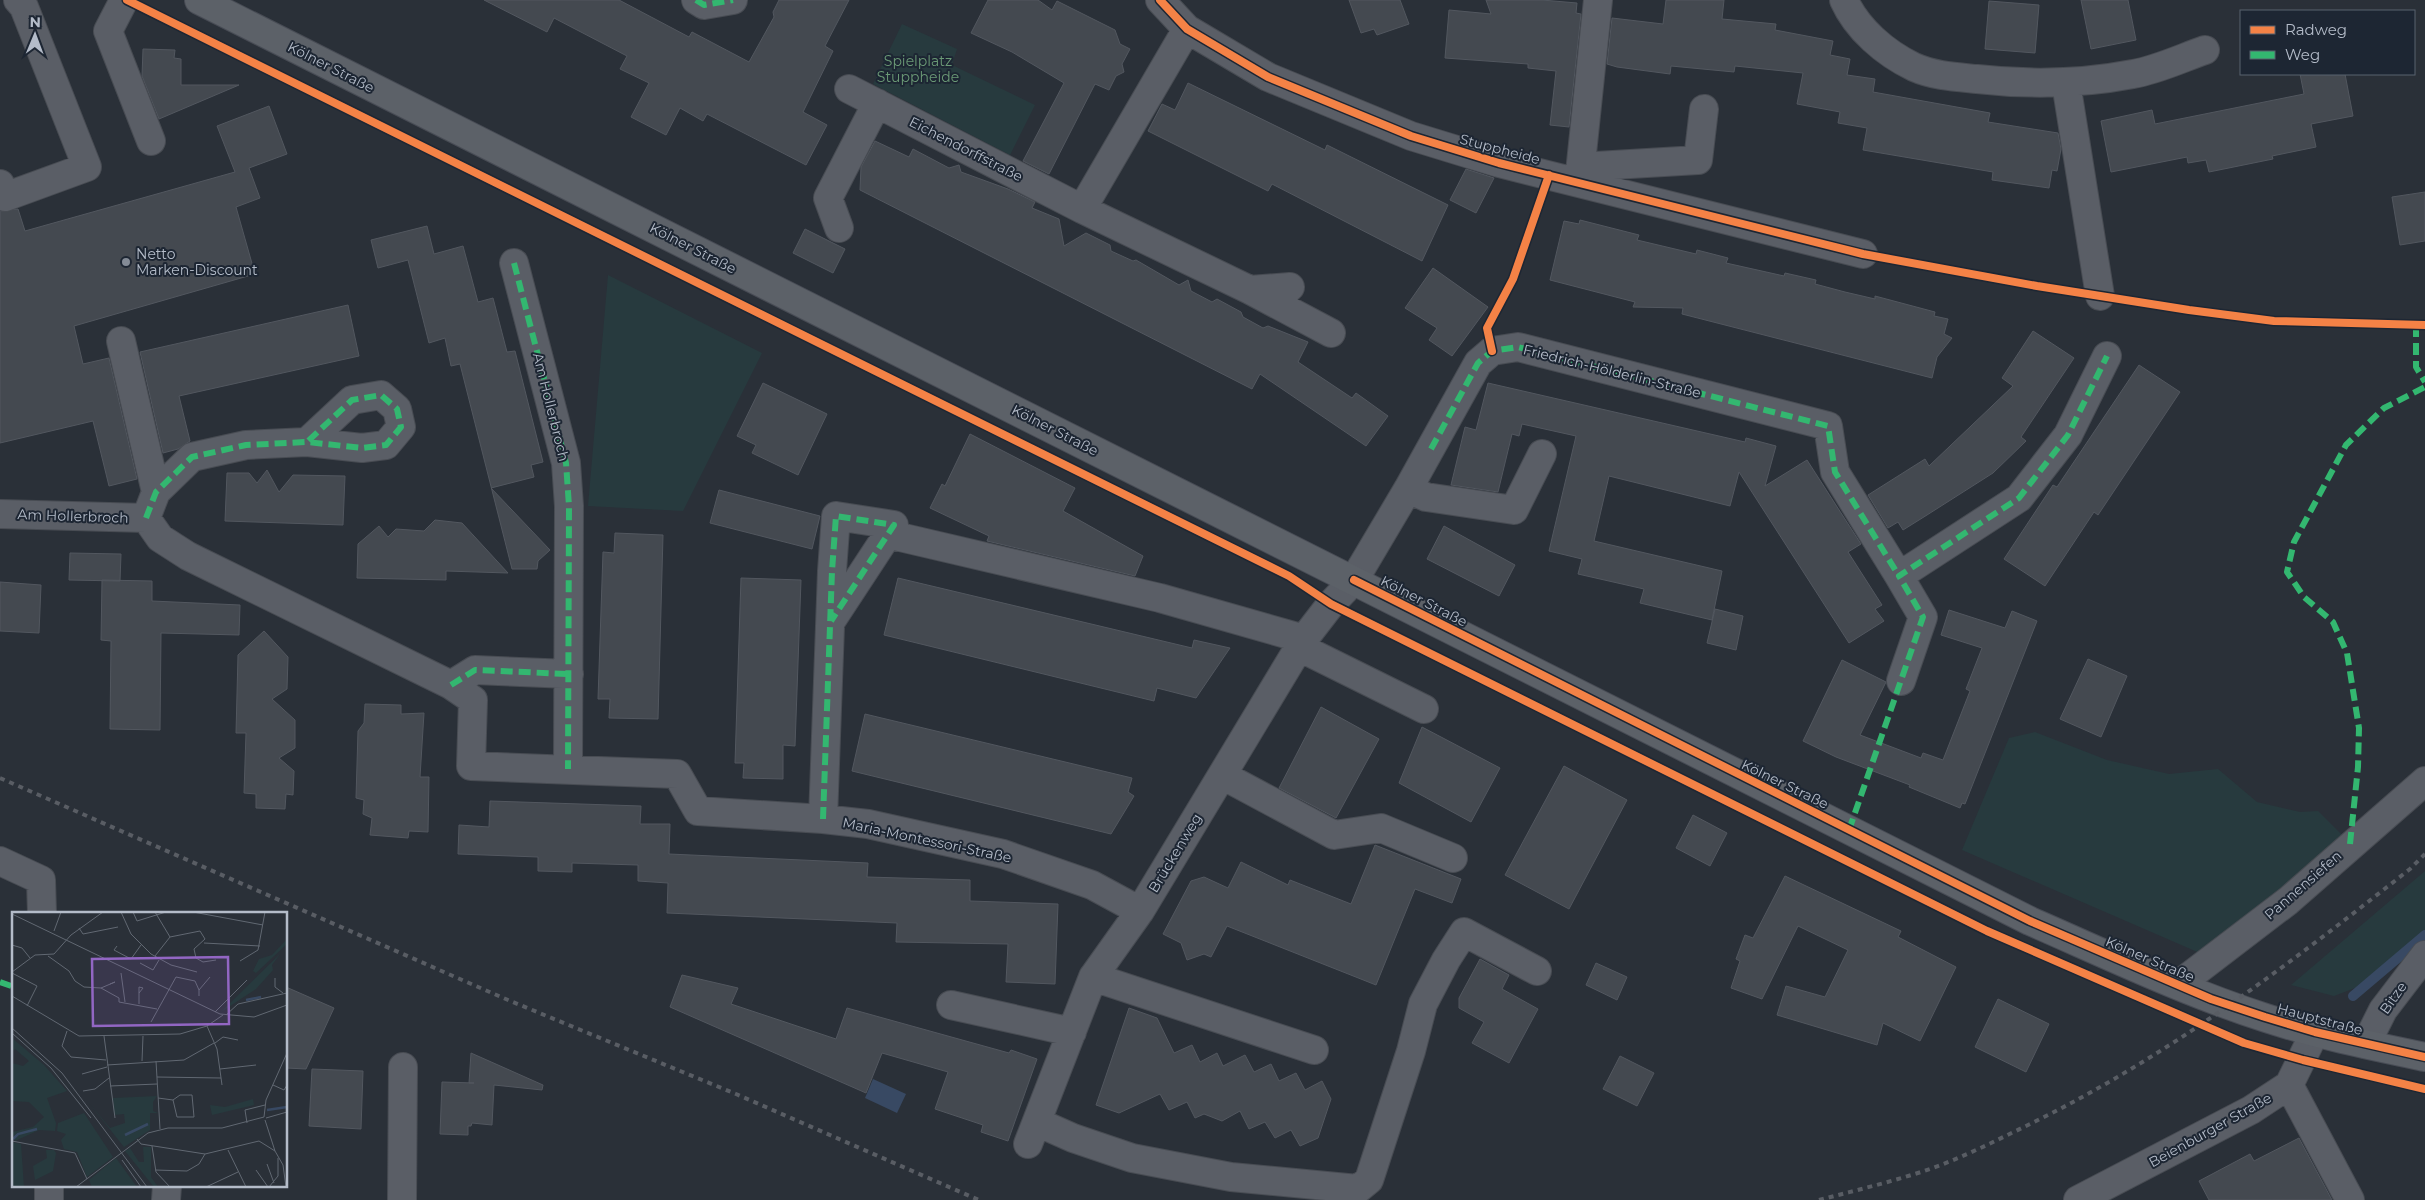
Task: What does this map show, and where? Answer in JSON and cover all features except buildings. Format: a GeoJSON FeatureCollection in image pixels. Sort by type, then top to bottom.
{"type":"FeatureCollection","features":[{"type":"Feature","properties":{"kind":"main road","name":"Kölner Straße"},"geometry":{"type":"LineString","coordinates":[[199,0],[2030,921],[2211,998]]}},
{"type":"Feature","properties":{"kind":"main road","name":"Hauptstraße"},"geometry":{"type":"LineString","coordinates":[[2211,998],[2315,1032],[2425,1058]]}},
{"type":"Feature","properties":{"kind":"street"},"geometry":{"type":"LineString","coordinates":[[0,184],[5,197],[86,167],[24,7],[18,0]]}},
{"type":"Feature","properties":{"kind":"street"},"geometry":{"type":"LineString","coordinates":[[124,0],[108,31],[151,141]]}},
{"type":"Feature","properties":{"kind":"street"},"geometry":{"type":"LineString","coordinates":[[696,0],[704,4],[734,0]]}},
{"type":"Feature","properties":{"kind":"street","name":"Stuppheide"},"geometry":{"type":"LineString","coordinates":[[1160,0],[1187,29],[1268,77],[1411,136],[1499,163],[1863,254]]}},
{"type":"Feature","properties":{"kind":"street"},"geometry":{"type":"LineString","coordinates":[[1579,182],[1598,0]]}},
{"type":"Feature","properties":{"kind":"street"},"geometry":{"type":"LineString","coordinates":[[1844,0],[1851,15],[1892,55],[1915,67],[1951,77],[2021,83],[2066,83],[2135,74],[2205,50]]}},
{"type":"Feature","properties":{"kind":"street"},"geometry":{"type":"LineString","coordinates":[[1082,209],[1187,29]]}},
{"type":"Feature","properties":{"kind":"street"},"geometry":{"type":"LineString","coordinates":[[2066,83],[2100,296]]}},
{"type":"Feature","properties":{"kind":"street","name":"Eichendorffstraße"},"geometry":{"type":"LineString","coordinates":[[849,90],[1082,209],[1250,290],[1331,333]]}},
{"type":"Feature","properties":{"kind":"street"},"geometry":{"type":"LineString","coordinates":[[839,228],[828,198],[877,103]]}},
{"type":"Feature","properties":{"kind":"street"},"geometry":{"type":"LineString","coordinates":[[1579,182],[1596,166],[1698,160],[1704,109]]}},
{"type":"Feature","properties":{"kind":"street","name":"Am Hollerbroch"},"geometry":{"type":"LineString","coordinates":[[514,263],[566,463],[569,506],[568,769]]}},
{"type":"Feature","properties":{"kind":"street"},"geometry":{"type":"LineString","coordinates":[[1250,290],[1290,287]]}},
{"type":"Feature","properties":{"kind":"street"},"geometry":{"type":"LineString","coordinates":[[122,341],[156,492]]}},
{"type":"Feature","properties":{"kind":"street","name":"Friedrich-Hölderlin-Straße"},"geometry":{"type":"LineString","coordinates":[[1354,580],[1408,489],[1478,363],[1492,351],[1518,347],[1828,426],[1835,472],[1900,576],[1923,618],[1901,682]]}},
{"type":"Feature","properties":{"kind":"street"},"geometry":{"type":"LineString","coordinates":[[1900,576],[2018,498],[2068,436],[2107,356]]}},
{"type":"Feature","properties":{"kind":"street","name":"Am Hollerbroch"},"geometry":{"type":"LineString","coordinates":[[146,518],[156,492],[192,457],[246,445],[307,442]]}},
{"type":"Feature","properties":{"kind":"street"},"geometry":{"type":"LineString","coordinates":[[1408,489],[1426,497],[1514,510],[1542,454]]}},
{"type":"Feature","properties":{"kind":"street","name":"Am Hollerbroch"},"geometry":{"type":"LineString","coordinates":[[0,514],[146,518]]}},
{"type":"Feature","properties":{"kind":"street","name":"Maria-Montessori-Straße"},"geometry":{"type":"LineString","coordinates":[[823,819],[836,516],[894,525],[887,534]]}},
{"type":"Feature","properties":{"kind":"street","name":"Am Hollerbroch"},"geometry":{"type":"LineString","coordinates":[[146,518],[160,538],[188,556],[451,685],[473,700],[471,766],[677,774]]}},
{"type":"Feature","properties":{"kind":"street"},"geometry":{"type":"LineString","coordinates":[[831,621],[887,534],[1160,598],[1302,643],[1424,709]]}},
{"type":"Feature","properties":{"kind":"street","name":"Brückenweg"},"geometry":{"type":"LineString","coordinates":[[1354,580],[1331,604],[1302,643],[1140,911],[1093,977],[1033,1133],[1073,1138],[1132,1158],[1232,1177],[1358,1189],[1369,1180],[1394,1098],[1411,1051],[1423,1004],[1446,960],[1464,932],[1537,972]]}},
{"type":"Feature","properties":{"kind":"street"},"geometry":{"type":"LineString","coordinates":[[451,685],[475,670],[568,674]]}},
{"type":"Feature","properties":{"kind":"street","name":"Maria-Montessori-Straße"},"geometry":{"type":"LineString","coordinates":[[677,774],[698,810],[868,824],[1003,854],[1092,884],[1140,911]]}},
{"type":"Feature","properties":{"kind":"street"},"geometry":{"type":"LineString","coordinates":[[1222,776],[1334,835],[1381,828],[1454,858]]}},
{"type":"Feature","properties":{"kind":"street","name":"Pannensiefen"},"geometry":{"type":"LineString","coordinates":[[2178,985],[2288,900],[2425,781]]}},
{"type":"Feature","properties":{"kind":"street"},"geometry":{"type":"LineString","coordinates":[[0,861],[41,880],[42,912]]}},
{"type":"Feature","properties":{"kind":"street","name":"Bitze"},"geometry":{"type":"LineString","coordinates":[[2366,1044],[2383,1010],[2425,955]]}},
{"type":"Feature","properties":{"kind":"street"},"geometry":{"type":"LineString","coordinates":[[1093,977],[1314,1050]]}},
{"type":"Feature","properties":{"kind":"street"},"geometry":{"type":"LineString","coordinates":[[951,1005],[1072,1032]]}},
{"type":"Feature","properties":{"kind":"street"},"geometry":{"type":"LineString","coordinates":[[2315,1032],[2289,1085],[2350,1200]]}},
{"type":"Feature","properties":{"kind":"street"},"geometry":{"type":"LineString","coordinates":[[402,1066],[402,1200]]}},
{"type":"Feature","properties":{"kind":"street","name":"Beienburger Straße"},"geometry":{"type":"LineString","coordinates":[[2078,1200],[2251,1110],[2289,1085]]}},
{"type":"Feature","properties":{"kind":"green space","name":"Spielplatz Stuppheide"},"geometry":{"type":"Polygon","coordinates":[[[902,24],[957,49],[952,65],[1035,105],[1010,155],[873,84],[902,24]]]}},
{"type":"Feature","properties":{"kind":"green space"},"geometry":{"type":"Polygon","coordinates":[[[608,275],[762,353],[683,511],[588,506],[608,275]]]}},
{"type":"Feature","properties":{"kind":"green space"},"geometry":{"type":"Polygon","coordinates":[[[2035,732],[2107,760],[2169,774],[2218,769],[2257,802],[2300,812],[2318,811],[2345,838],[2202,954],[1962,850],[2009,738],[2035,732]]]}},
{"type":"Feature","properties":{"kind":"green space"},"geometry":{"type":"Polygon","coordinates":[[[2425,871],[2425,938],[2390,968],[2385,964],[2355,988],[2334,996],[2291,985],[2425,871]]]}},
{"type":"Feature","properties":{"kind":"water"},"geometry":{"type":"Polygon","coordinates":[[[873,1079],[906,1094],[897,1113],[865,1098],[873,1079]]]}},
{"type":"Feature","properties":{"kind":"waterway"},"geometry":{"type":"LineString","coordinates":[[2353,996],[2425,935]]}},
{"type":"Feature","properties":{"kind":"railway"},"geometry":{"type":"LineString","coordinates":[[0,778],[508,1000],[736,1094],[979,1200]]}},
{"type":"Feature","properties":{"kind":"railway"},"geometry":{"type":"LineString","coordinates":[[1819,1200],[1896,1180],[1948,1162],[2028,1125],[2130,1070],[2226,1008],[2319,940],[2410,869],[2425,854]]}},
{"type":"Feature","properties":{"kind":"marked path"},"geometry":{"type":"LineString","coordinates":[[696,0],[704,5],[733,0]]}},
{"type":"Feature","properties":{"kind":"marked path"},"geometry":{"type":"LineString","coordinates":[[514,263],[566,463],[569,506],[568,769]]}},
{"type":"Feature","properties":{"kind":"marked path"},"geometry":{"type":"LineString","coordinates":[[2416,325],[2416,367],[2425,382]]}},
{"type":"Feature","properties":{"kind":"marked path"},"geometry":{"type":"LineString","coordinates":[[1431,449],[1478,363],[1492,351],[1518,347],[1828,426],[1835,472],[1899,576]]}},
{"type":"Feature","properties":{"kind":"marked path"},"geometry":{"type":"LineString","coordinates":[[1849,830],[1923,617],[1899,576],[2019,498],[2068,435],[2107,356]]}},
{"type":"Feature","properties":{"kind":"marked path"},"geometry":{"type":"LineString","coordinates":[[2350,844],[2358,767],[2359,728],[2347,653],[2333,622],[2304,597],[2287,572],[2294,542],[2346,445],[2384,408],[2425,387]]}},
{"type":"Feature","properties":{"kind":"marked path"},"geometry":{"type":"LineString","coordinates":[[146,518],[156,492],[192,457],[246,445],[307,442],[362,448],[386,445],[401,427],[397,409],[381,395],[352,400],[307,442]]}},
{"type":"Feature","properties":{"kind":"marked path"},"geometry":{"type":"LineString","coordinates":[[823,819],[832,571],[836,516],[894,525],[831,621]]}},
{"type":"Feature","properties":{"kind":"marked path"},"geometry":{"type":"LineString","coordinates":[[451,685],[475,670],[569,674]]}},
{"type":"Feature","properties":{"kind":"marked path"},"geometry":{"type":"LineString","coordinates":[[0,982],[12,986]]}},
{"type":"Feature","properties":{"kind":"cycle path"},"geometry":{"type":"LineString","coordinates":[[127,0],[1289,576],[1331,604],[1987,931],[2244,1043],[2303,1060],[2425,1089]]}},
{"type":"Feature","properties":{"kind":"cycle path"},"geometry":{"type":"LineString","coordinates":[[1160,0],[1187,29],[1268,77],[1411,136],[1499,163],[1863,254],[2037,286],[2189,310],[2274,321],[2425,325]]}},
{"type":"Feature","properties":{"kind":"cycle path"},"geometry":{"type":"LineString","coordinates":[[1492,351],[1487,328],[1513,279],[1549,175]]}},
{"type":"Feature","properties":{"kind":"cycle path"},"geometry":{"type":"LineString","coordinates":[[1354,580],[2030,921],[2211,999],[2315,1032],[2425,1057]]}},
{"type":"Feature","properties":{"kind":"place","name":"Netto Marken-Discount"},"geometry":{"type":"Point","coordinates":[126,262]}}]}
